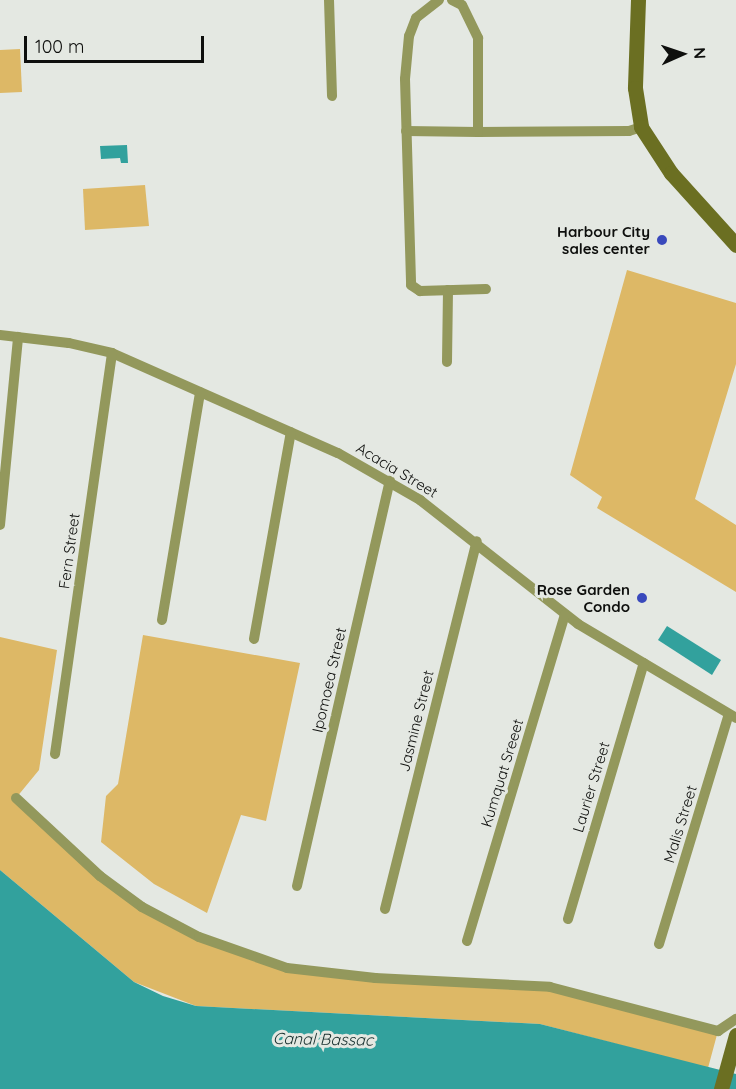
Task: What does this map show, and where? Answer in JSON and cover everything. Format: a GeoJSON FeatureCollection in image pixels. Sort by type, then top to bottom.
{"type":"FeatureCollection","features":[{"type":"Feature","properties":{"kind":"main road"},"geometry":{"type":"LineString","coordinates":[[638,0],[634,88],[641,127],[671,173],[736,245]]}},
{"type":"Feature","properties":{"kind":"main road"},"geometry":{"type":"LineString","coordinates":[[721,1089],[735,1037]]}},
{"type":"Feature","properties":{"kind":"street"},"geometry":{"type":"LineString","coordinates":[[329,0],[332,96]]}},
{"type":"Feature","properties":{"kind":"street"},"geometry":{"type":"LineString","coordinates":[[440,0],[416,18],[409,36],[406,131],[411,285],[420,291],[486,289]]}},
{"type":"Feature","properties":{"kind":"street"},"geometry":{"type":"LineString","coordinates":[[452,0],[462,5],[478,38],[478,132]]}},
{"type":"Feature","properties":{"kind":"street"},"geometry":{"type":"LineString","coordinates":[[406,131],[629,131],[641,127]]}},
{"type":"Feature","properties":{"kind":"street"},"geometry":{"type":"LineString","coordinates":[[447,362],[448,290]]}},
{"type":"Feature","properties":{"kind":"street","name":"Acacia Street"},"geometry":{"type":"LineString","coordinates":[[0,335],[112,353],[291,432],[390,481],[477,541],[565,614],[733,716]]}},
{"type":"Feature","properties":{"kind":"street"},"geometry":{"type":"LineString","coordinates":[[0,525],[18,337]]}},
{"type":"Feature","properties":{"kind":"street","name":"Fern Street"},"geometry":{"type":"LineString","coordinates":[[55,754],[112,353]]}},
{"type":"Feature","properties":{"kind":"street"},"geometry":{"type":"LineString","coordinates":[[162,620],[200,392]]}},
{"type":"Feature","properties":{"kind":"street"},"geometry":{"type":"LineString","coordinates":[[254,639],[291,432]]}},
{"type":"Feature","properties":{"kind":"street","name":"Ipomoea Street"},"geometry":{"type":"LineString","coordinates":[[297,886],[390,481]]}},
{"type":"Feature","properties":{"kind":"street","name":"Jasmine Street"},"geometry":{"type":"LineString","coordinates":[[385,909],[477,541]]}},
{"type":"Feature","properties":{"kind":"street","name":"Kumquat Sreeet"},"geometry":{"type":"LineString","coordinates":[[466,941],[565,614]]}},
{"type":"Feature","properties":{"kind":"street","name":"Laurier Street"},"geometry":{"type":"LineString","coordinates":[[567,920],[644,663]]}},
{"type":"Feature","properties":{"kind":"street","name":"Malis Street"},"geometry":{"type":"LineString","coordinates":[[659,944],[733,716]]}},
{"type":"Feature","properties":{"kind":"street"},"geometry":{"type":"LineString","coordinates":[[15,798],[100,876],[142,907],[199,937],[287,968],[375,978],[550,987],[718,1030],[736,1019]]}},
{"type":"Feature","properties":{"kind":"shaded area"},"geometry":{"type":"Polygon","coordinates":[[[20,49],[22,92],[0,93],[0,50],[20,49]]]}},
{"type":"Feature","properties":{"kind":"shaded area"},"geometry":{"type":"Polygon","coordinates":[[[145,185],[149,226],[85,230],[83,189],[145,185]]]}},
{"type":"Feature","properties":{"kind":"shaded area"},"geometry":{"type":"Polygon","coordinates":[[[627,270],[736,303],[736,364],[695,499],[736,525],[736,592],[597,508],[602,497],[570,475],[627,270]]]}},
{"type":"Feature","properties":{"kind":"shaded area"},"geometry":{"type":"Polygon","coordinates":[[[143,635],[300,663],[266,821],[241,815],[207,913],[154,884],[101,842],[106,796],[118,784],[143,635]]]}},
{"type":"Feature","properties":{"kind":"shaded area"},"geometry":{"type":"Polygon","coordinates":[[[0,637],[57,650],[39,770],[16,798],[100,876],[199,937],[287,968],[550,987],[718,1031],[708,1068],[540,1024],[196,1006],[134,982],[0,870],[0,637]]]}},
{"type":"Feature","properties":{"kind":"water"},"geometry":{"type":"Polygon","coordinates":[[[127,145],[128,163],[121,163],[120,158],[101,159],[100,146],[127,145]]]}},
{"type":"Feature","properties":{"kind":"water"},"geometry":{"type":"Polygon","coordinates":[[[667,626],[721,660],[712,675],[658,640],[667,626]]]}},
{"type":"Feature","properties":{"kind":"water","name":"Canal Bassac"},"geometry":{"type":"Polygon","coordinates":[[[0,870],[134,982],[163,996],[196,1006],[540,1024],[736,1074],[736,1089],[0,1089],[0,870]]]}},
{"type":"Feature","properties":{"kind":"place","name":"Harbour City sales center"},"geometry":{"type":"Point","coordinates":[662,240]}},
{"type":"Feature","properties":{"kind":"place","name":"Rose Garden Condo"},"geometry":{"type":"Point","coordinates":[642,598]}}]}
